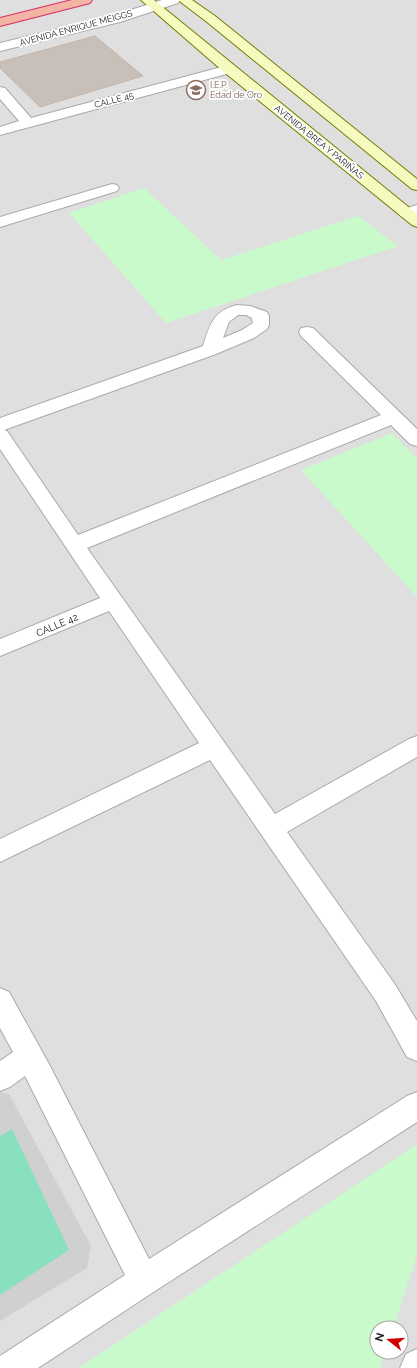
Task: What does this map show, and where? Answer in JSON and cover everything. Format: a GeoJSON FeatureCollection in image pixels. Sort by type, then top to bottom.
{"type":"FeatureCollection","features":[{"type":"Feature","properties":{"kind":"highway"},"geometry":{"type":"LineString","coordinates":[[0,22],[86,0]]}},
{"type":"Feature","properties":{"kind":"main road","name":"AVENIDA BREA Y PARIÑAS"},"geometry":{"type":"LineString","coordinates":[[184,0],[211,19],[273,88],[335,138],[413,215]]}},
{"type":"Feature","properties":{"kind":"main road","name":"AVENIDA BREA Y PARIÑAS"},"geometry":{"type":"LineString","coordinates":[[151,3],[229,69],[273,88],[335,138],[417,186]]}},
{"type":"Feature","properties":{"kind":"street","name":"AVENIDA ENRIQUE MEIGGS"},"geometry":{"type":"LineString","coordinates":[[0,47],[116,18],[151,3],[174,0]]}},
{"type":"Feature","properties":{"kind":"street","name":"CALLE 45"},"geometry":{"type":"LineString","coordinates":[[0,131],[229,69]]}},
{"type":"Feature","properties":{"kind":"street"},"geometry":{"type":"LineString","coordinates":[[0,91],[28,123]]}},
{"type":"Feature","properties":{"kind":"street"},"geometry":{"type":"LineString","coordinates":[[0,222],[112,188]]}},
{"type":"Feature","properties":{"kind":"street"},"geometry":{"type":"LineString","coordinates":[[307,332],[417,440]]}},
{"type":"Feature","properties":{"kind":"street"},"geometry":{"type":"LineString","coordinates":[[0,425],[212,349]]}},
{"type":"Feature","properties":{"kind":"street"},"geometry":{"type":"LineString","coordinates":[[74,545],[394,417]]}},
{"type":"Feature","properties":{"kind":"street"},"geometry":{"type":"LineString","coordinates":[[0,434],[74,545],[385,992],[417,1047]]}},
{"type":"Feature","properties":{"kind":"street","name":"CALLE 42"},"geometry":{"type":"LineString","coordinates":[[0,648],[113,601]]}},
{"type":"Feature","properties":{"kind":"street"},"geometry":{"type":"LineString","coordinates":[[272,828],[417,746]]}},
{"type":"Feature","properties":{"kind":"street"},"geometry":{"type":"LineString","coordinates":[[0,852],[214,747]]}},
{"type":"Feature","properties":{"kind":"street"},"geometry":{"type":"LineString","coordinates":[[0,1001],[144,1280]]}},
{"type":"Feature","properties":{"kind":"street"},"geometry":{"type":"LineString","coordinates":[[0,1077],[30,1057]]}},
{"type":"Feature","properties":{"kind":"street"},"geometry":{"type":"LineString","coordinates":[[10,1368],[144,1280],[417,1106]]}},
{"type":"Feature","properties":{"kind":"shaded area"},"geometry":{"type":"Polygon","coordinates":[[[0,0],[417,0],[417,1368],[0,1368],[0,0]]]}},
{"type":"Feature","properties":{"kind":"shaded area"},"geometry":{"type":"Polygon","coordinates":[[[0,1092],[9,1094],[91,1246],[87,1268],[0,1321],[0,1092]]]}},
{"type":"Feature","properties":{"kind":"green space"},"geometry":{"type":"Polygon","coordinates":[[[144,188],[221,260],[358,216],[398,246],[166,323],[69,213],[144,188]]]}},
{"type":"Feature","properties":{"kind":"green space"},"geometry":{"type":"Polygon","coordinates":[[[392,433],[417,459],[417,597],[301,470],[392,433]]]}},
{"type":"Feature","properties":{"kind":"green space"},"geometry":{"type":"Polygon","coordinates":[[[12,1129],[69,1250],[0,1295],[0,1136],[12,1129]]]}},
{"type":"Feature","properties":{"kind":"green space"},"geometry":{"type":"Polygon","coordinates":[[[417,1144],[417,1255],[396,1320],[369,1320],[369,1360],[382,1360],[380,1368],[79,1368],[417,1144]]]}},
{"type":"Feature","properties":{"kind":"building"},"geometry":{"type":"Polygon","coordinates":[[[95,36],[143,76],[40,107],[0,68],[0,62],[95,36]]]}},
{"type":"Feature","properties":{"kind":"place","name":"I.E.P. Edad de Oro"},"geometry":{"type":"Point","coordinates":[196,90]}}]}
